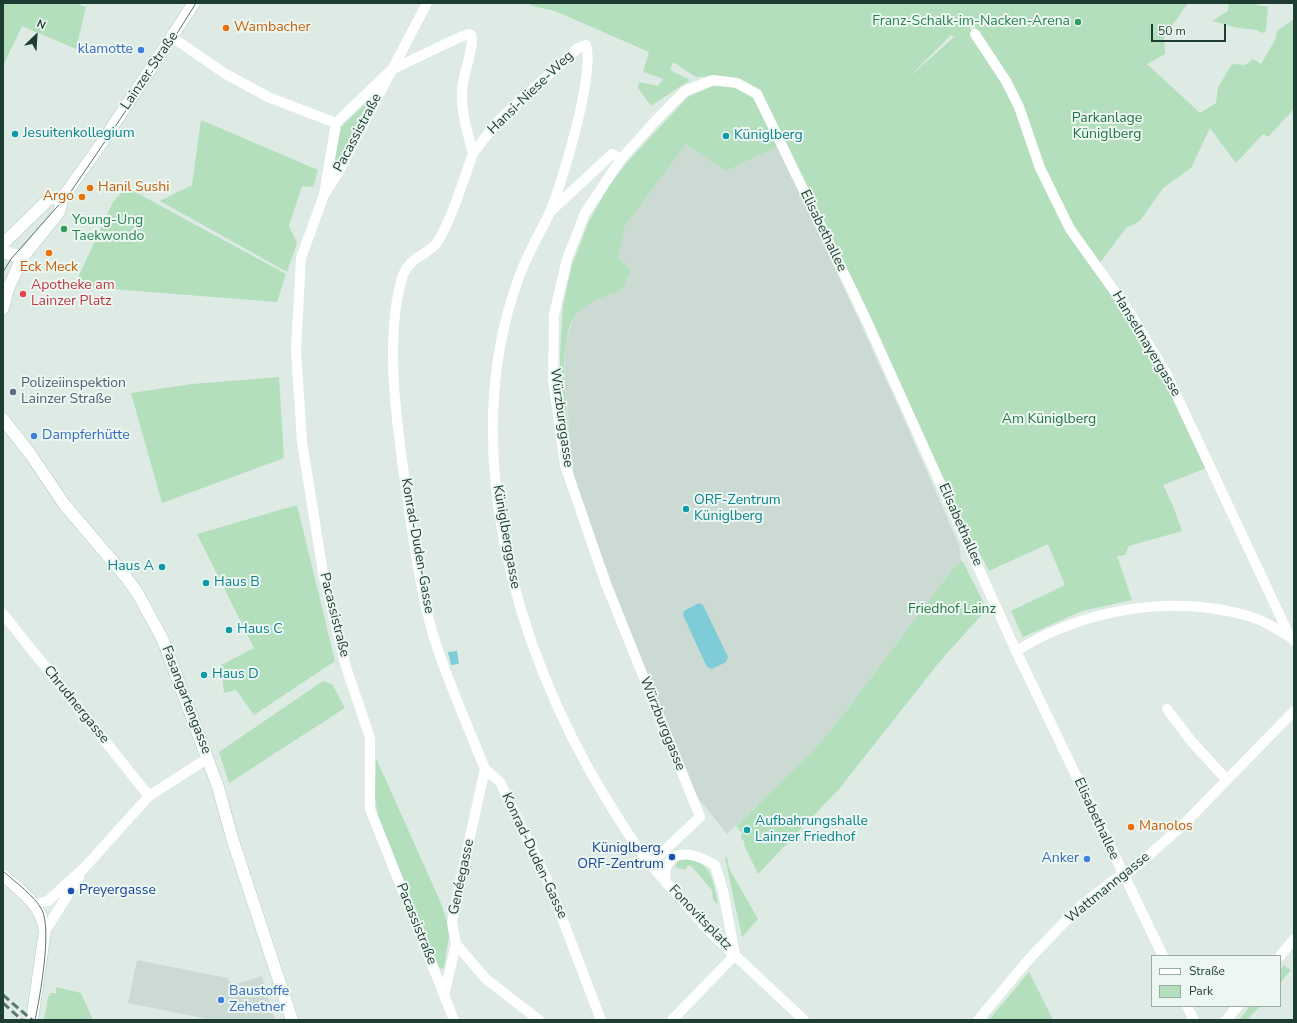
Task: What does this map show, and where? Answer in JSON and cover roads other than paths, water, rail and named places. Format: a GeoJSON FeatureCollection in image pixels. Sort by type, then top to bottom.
{"type":"FeatureCollection","features":[{"type":"Feature","properties":{"kind":"main road","name":"Lainzer Straße"},"geometry":{"type":"LineString","coordinates":[[3,308],[8,289],[22,258],[59,212],[63,197],[194,3]]}},
{"type":"Feature","properties":{"kind":"main road"},"geometry":{"type":"LineString","coordinates":[[3,244],[49,200],[63,197]]}},
{"type":"Feature","properties":{"kind":"main road"},"geometry":{"type":"LineString","coordinates":[[3,251],[22,258]]}},
{"type":"Feature","properties":{"kind":"main road","name":"Fasangartengasse"},"geometry":{"type":"LineString","coordinates":[[3,419],[31,455],[64,504],[138,594],[163,640],[208,758],[292,1020]]}},
{"type":"Feature","properties":{"kind":"main road"},"geometry":{"type":"LineString","coordinates":[[3,875],[35,904],[43,919],[45,931],[32,1020]]}},
{"type":"Feature","properties":{"kind":"street","name":"Pacassistraße"},"geometry":{"type":"LineString","coordinates":[[324,195],[339,170],[426,3]]}},
{"type":"Feature","properties":{"kind":"street","name":"Hansi-Niese-Weg"},"geometry":{"type":"LineString","coordinates":[[391,70],[460,37],[469,34],[471,35],[473,41],[465,72],[462,103],[473,153]]}},
{"type":"Feature","properties":{"kind":"street","name":"Hanselmayergasse"},"geometry":{"type":"LineString","coordinates":[[975,34],[1006,82],[1019,108],[1040,168],[1070,229],[1130,313],[1167,376],[1292,639]]}},
{"type":"Feature","properties":{"kind":"street"},"geometry":{"type":"LineString","coordinates":[[172,37],[224,73],[268,97],[336,123]]}},
{"type":"Feature","properties":{"kind":"street","name":"Hansi-Niese-Weg"},"geometry":{"type":"LineString","coordinates":[[473,153],[499,120],[520,99],[578,48],[586,45],[589,54],[584,91],[571,146],[549,212]]}},
{"type":"Feature","properties":{"kind":"street","name":"Pacassistraße"},"geometry":{"type":"LineString","coordinates":[[391,70],[336,123],[324,195],[301,258],[296,350],[302,442],[323,573],[346,667],[370,738],[370,809],[454,1020]]}},
{"type":"Feature","properties":{"kind":"street","name":"Würzburggasse"},"geometry":{"type":"LineString","coordinates":[[650,864],[700,817],[606,584],[565,465],[553,379],[554,315],[567,259],[585,213],[621,159],[658,118],[685,91],[698,84],[713,80],[737,83],[757,94]]}},
{"type":"Feature","properties":{"kind":"street","name":"Elisabethallee"},"geometry":{"type":"LineString","coordinates":[[757,94],[868,324],[1016,651],[1162,955]]}},
{"type":"Feature","properties":{"kind":"street","name":"Konrad-Duden-Gasse"},"geometry":{"type":"LineString","coordinates":[[473,153],[458,196],[437,243],[411,262],[403,277],[397,304],[394,350],[399,437],[420,581],[436,646],[485,769],[500,782],[550,884],[601,1020]]}},
{"type":"Feature","properties":{"kind":"street"},"geometry":{"type":"LineString","coordinates":[[549,212],[612,154],[621,159]]}},
{"type":"Feature","properties":{"kind":"street","name":"Küniglberggasse"},"geometry":{"type":"LineString","coordinates":[[549,212],[520,275],[507,313],[498,353],[492,427],[500,516],[508,567],[543,672],[561,716],[586,765],[634,844],[650,864]]}},
{"type":"Feature","properties":{"kind":"street"},"geometry":{"type":"LineString","coordinates":[[1016,651],[1051,632],[1083,620],[1112,612],[1173,606],[1206,607],[1252,617],[1292,639]]}},
{"type":"Feature","properties":{"kind":"street","name":"Chrudnergasse"},"geometry":{"type":"LineString","coordinates":[[3,614],[149,796]]}},
{"type":"Feature","properties":{"kind":"street"},"geometry":{"type":"LineString","coordinates":[[1167,709],[1192,742],[1227,780]]}},
{"type":"Feature","properties":{"kind":"street","name":"Wattmanngasse"},"geometry":{"type":"LineString","coordinates":[[978,1020],[1029,960],[1077,909],[1132,870],[1182,826],[1294,711]]}},
{"type":"Feature","properties":{"kind":"street"},"geometry":{"type":"LineString","coordinates":[[35,904],[48,901],[86,866],[149,796],[208,758]]}},
{"type":"Feature","properties":{"kind":"street","name":"Genéegasse"},"geometry":{"type":"LineString","coordinates":[[456,944],[452,922],[485,769]]}},
{"type":"Feature","properties":{"kind":"street","name":"Fonovitsplatz"},"geometry":{"type":"LineString","coordinates":[[679,854],[690,855],[700,857],[715,865],[724,891],[735,955],[710,932],[666,883],[664,875],[665,870],[672,857],[679,854]]}},
{"type":"Feature","properties":{"kind":"street"},"geometry":{"type":"LineString","coordinates":[[650,864],[666,883]]}},
{"type":"Feature","properties":{"kind":"street"},"geometry":{"type":"LineString","coordinates":[[45,931],[86,866]]}},
{"type":"Feature","properties":{"kind":"street"},"geometry":{"type":"LineString","coordinates":[[1281,955],[1294,939]]}},
{"type":"Feature","properties":{"kind":"street"},"geometry":{"type":"LineString","coordinates":[[444,995],[456,944]]}},
{"type":"Feature","properties":{"kind":"street"},"geometry":{"type":"LineString","coordinates":[[456,944],[486,979],[539,1020]]}},
{"type":"Feature","properties":{"kind":"street"},"geometry":{"type":"LineString","coordinates":[[672,1020],[735,955],[804,1020]]}},
{"type":"Feature","properties":{"kind":"street"},"geometry":{"type":"LineString","coordinates":[[1188,1007],[1194,1020]]}},
{"type":"Feature","properties":{"kind":"street"},"geometry":{"type":"LineString","coordinates":[[1226,1020],[1237,1007]]}},
{"type":"Feature","properties":{"kind":"water"},"geometry":{"type":"Polygon","coordinates":[[[699,603],[703,605],[728,657],[726,662],[712,669],[707,667],[683,615],[684,611],[699,603]]]}},
{"type":"Feature","properties":{"kind":"water"},"geometry":{"type":"Polygon","coordinates":[[[457,651],[459,664],[451,665],[448,652],[457,651]]]}},
{"type":"Feature","properties":{"kind":"tram line"},"geometry":{"type":"LineString","coordinates":[[3,272],[11,259],[72,190],[163,56],[196,3]]}},
{"type":"Feature","properties":{"kind":"tram line"},"geometry":{"type":"LineString","coordinates":[[3,871],[34,899],[42,910],[45,920],[46,932],[44,964],[35,1020]]}},
{"type":"Feature","properties":{"kind":"railway"},"geometry":{"type":"LineString","coordinates":[[3,995],[32,1020]]}},
{"type":"Feature","properties":{"kind":"railway"},"geometry":{"type":"LineString","coordinates":[[3,1003],[22,1020]]}},
{"type":"Feature","properties":{"kind":"place","name":"Franz-Schalk-im-Nacken-Arena"},"geometry":{"type":"Point","coordinates":[1078,22]}},
{"type":"Feature","properties":{"kind":"place","name":"Wambacher"},"geometry":{"type":"Point","coordinates":[226,28]}},
{"type":"Feature","properties":{"kind":"place","name":"klamotte"},"geometry":{"type":"Point","coordinates":[141,50]}},
{"type":"Feature","properties":{"kind":"place","name":"Jesuitenkollegium"},"geometry":{"type":"Point","coordinates":[15,134]}},
{"type":"Feature","properties":{"kind":"place","name":"Küniglberg"},"geometry":{"type":"Point","coordinates":[726,136]}},
{"type":"Feature","properties":{"kind":"place","name":"Hanil Sushi"},"geometry":{"type":"Point","coordinates":[90,188]}},
{"type":"Feature","properties":{"kind":"place","name":"Argo"},"geometry":{"type":"Point","coordinates":[82,197]}},
{"type":"Feature","properties":{"kind":"place","name":"Young-Ung Taekwondo"},"geometry":{"type":"Point","coordinates":[64,229]}},
{"type":"Feature","properties":{"kind":"place","name":"Eck Meck"},"geometry":{"type":"Point","coordinates":[49,253]}},
{"type":"Feature","properties":{"kind":"place","name":"Apotheke am Lainzer Platz"},"geometry":{"type":"Point","coordinates":[23,294]}},
{"type":"Feature","properties":{"kind":"place","name":"Polizeiinspektion Lainzer Straße"},"geometry":{"type":"Point","coordinates":[13,392]}},
{"type":"Feature","properties":{"kind":"place","name":"Dampferhütte"},"geometry":{"type":"Point","coordinates":[34,436]}},
{"type":"Feature","properties":{"kind":"place","name":"ORF-Zentrum Küniglberg"},"geometry":{"type":"Point","coordinates":[686,509]}},
{"type":"Feature","properties":{"kind":"place","name":"Haus A"},"geometry":{"type":"Point","coordinates":[162,567]}},
{"type":"Feature","properties":{"kind":"place","name":"Haus B"},"geometry":{"type":"Point","coordinates":[206,583]}},
{"type":"Feature","properties":{"kind":"place","name":"Haus C"},"geometry":{"type":"Point","coordinates":[229,630]}},
{"type":"Feature","properties":{"kind":"place","name":"Haus D"},"geometry":{"type":"Point","coordinates":[204,675]}},
{"type":"Feature","properties":{"kind":"place","name":"Manolos"},"geometry":{"type":"Point","coordinates":[1131,827]}},
{"type":"Feature","properties":{"kind":"place","name":"Aufbahrungshalle Lainzer Friedhof"},"geometry":{"type":"Point","coordinates":[747,830]}},
{"type":"Feature","properties":{"kind":"place","name":"Küniglberg, ORF-Zentrum"},"geometry":{"type":"Point","coordinates":[672,857]}},
{"type":"Feature","properties":{"kind":"place","name":"Anker"},"geometry":{"type":"Point","coordinates":[1087,859]}},
{"type":"Feature","properties":{"kind":"place","name":"Preyergasse"},"geometry":{"type":"Point","coordinates":[71,891]}},
{"type":"Feature","properties":{"kind":"place","name":"Baustoffe Zehetner"},"geometry":{"type":"Point","coordinates":[221,1000]}},
{"type":"Feature","properties":{"kind":"park label","name":"Parkanlage Küniglberg"},"geometry":{"type":"Point","coordinates":[1107,128]}},
{"type":"Feature","properties":{"kind":"park label","name":"Am Küniglberg"},"geometry":{"type":"Point","coordinates":[1049,420]}},
{"type":"Feature","properties":{"kind":"park label","name":"Friedhof Lainz"},"geometry":{"type":"Point","coordinates":[952,610]}}]}
